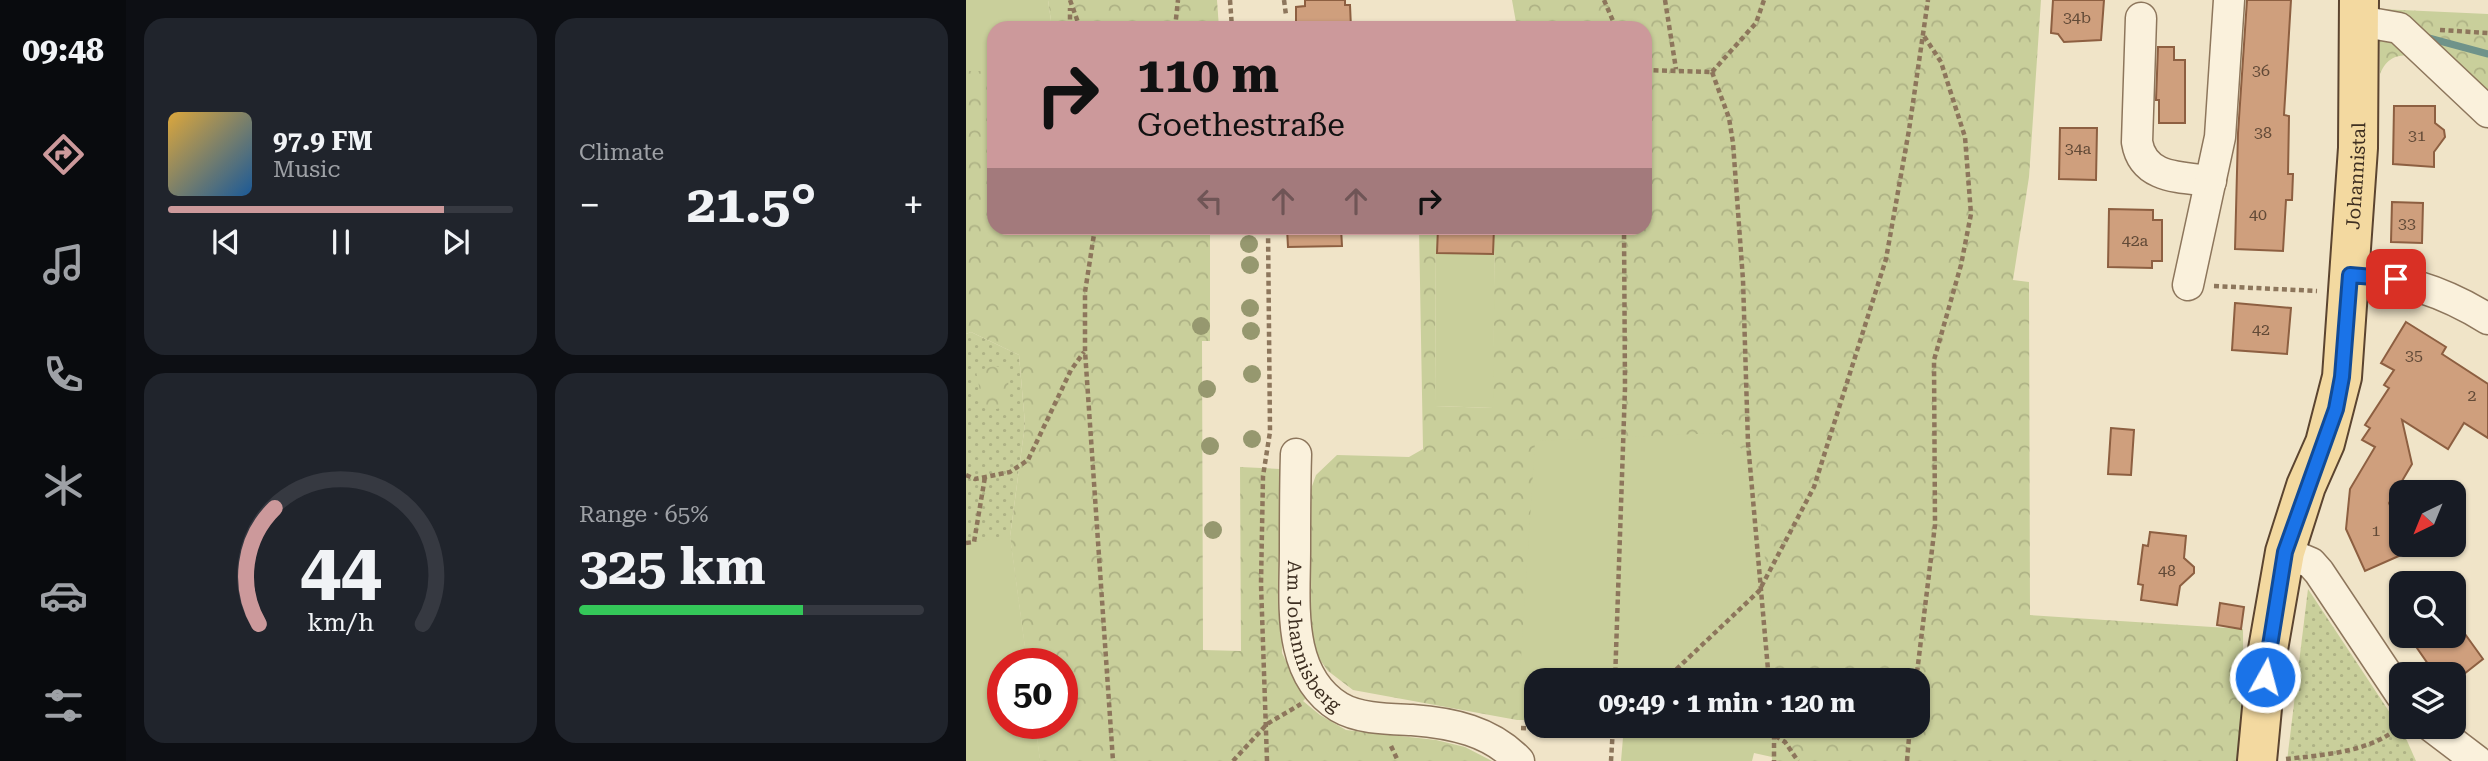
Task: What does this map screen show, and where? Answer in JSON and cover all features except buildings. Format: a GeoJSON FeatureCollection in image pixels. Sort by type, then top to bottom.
{"type":"FeatureCollection","features":[{"type":"Feature","properties":{"kind":"main road","name":"Johannistal"},"geometry":{"type":"LineString","coordinates":[[2268,760],[2267,655],[2285,552],[2336,409],[2342,377],[2358,148],[2359,11]]}},
{"type":"Feature","properties":{"kind":"street"},"geometry":{"type":"LineString","coordinates":[[2188,285],[2220,137],[2228,0]]}},
{"type":"Feature","properties":{"kind":"street"},"geometry":{"type":"LineString","coordinates":[[2359,11],[2399,28],[2488,112]]}},
{"type":"Feature","properties":{"kind":"street"},"geometry":{"type":"LineString","coordinates":[[2140,18],[2137,142],[2139,156],[2160,174],[2211,181]]}},
{"type":"Feature","properties":{"kind":"street"},"geometry":{"type":"LineString","coordinates":[[2350,275],[2396,279],[2443,294],[2488,319]]}},
{"type":"Feature","properties":{"kind":"street","name":"Am Johannisberg"},"geometry":{"type":"LineString","coordinates":[[1296,454],[1294,625],[1301,656],[1313,682],[1339,707],[1350,712],[1387,719],[1439,722],[1469,729],[1493,741],[1519,761]]}},
{"type":"Feature","properties":{"kind":"street"},"geometry":{"type":"LineString","coordinates":[[2285,552],[2311,563],[2319,572],[2389,677]]}},
{"type":"Feature","properties":{"kind":"street"},"geometry":{"type":"LineString","coordinates":[[2446,739],[2468,759]]}},
{"type":"Feature","properties":{"kind":"path"},"geometry":{"type":"LineString","coordinates":[[1176,21],[1178,0]]}},
{"type":"Feature","properties":{"kind":"path"},"geometry":{"type":"LineString","coordinates":[[1230,0],[1232,21]]}},
{"type":"Feature","properties":{"kind":"path"},"geometry":{"type":"LineString","coordinates":[[1284,0],[1286,15]]}},
{"type":"Feature","properties":{"kind":"path"},"geometry":{"type":"LineString","coordinates":[[1604,0],[1613,21]]}},
{"type":"Feature","properties":{"kind":"path"},"geometry":{"type":"LineString","coordinates":[[1665,0],[1676,69]]}},
{"type":"Feature","properties":{"kind":"path"},"geometry":{"type":"LineString","coordinates":[[1712,72],[1756,23],[1764,0]]}},
{"type":"Feature","properties":{"kind":"path"},"geometry":{"type":"LineString","coordinates":[[1678,668],[1759,592],[1814,487],[1886,260],[1928,0]]}},
{"type":"Feature","properties":{"kind":"path"},"geometry":{"type":"LineString","coordinates":[[1070,2],[1070,21]]}},
{"type":"Feature","properties":{"kind":"path"},"geometry":{"type":"LineString","coordinates":[[1070,2],[1077,21]]}},
{"type":"Feature","properties":{"kind":"path"},"geometry":{"type":"LineString","coordinates":[[1918,668],[1935,525],[1934,360],[1961,265],[1971,214],[1965,137],[1941,62],[1924,36]]}},
{"type":"Feature","properties":{"kind":"path"},"geometry":{"type":"LineString","coordinates":[[1652,70],[1712,72]]}},
{"type":"Feature","properties":{"kind":"path"},"geometry":{"type":"LineString","coordinates":[[1712,72],[1729,118],[1733,143],[1743,280],[1748,443],[1768,668]]}},
{"type":"Feature","properties":{"kind":"path"},"geometry":{"type":"LineString","coordinates":[[1093,235],[1085,292],[1085,351],[1113,761]]}},
{"type":"Feature","properties":{"kind":"path"},"geometry":{"type":"LineString","coordinates":[[1267,761],[1261,584],[1263,476],[1270,432],[1268,235]]}},
{"type":"Feature","properties":{"kind":"path"},"geometry":{"type":"LineString","coordinates":[[1615,668],[1625,388],[1624,235]]}},
{"type":"Feature","properties":{"kind":"path"},"geometry":{"type":"LineString","coordinates":[[2188,285],[2301,290]]}},
{"type":"Feature","properties":{"kind":"path"},"geometry":{"type":"LineString","coordinates":[[966,475],[975,479],[1010,472],[1028,460],[1071,370],[1085,351]]}},
{"type":"Feature","properties":{"kind":"path"},"geometry":{"type":"LineString","coordinates":[[966,543],[974,542],[985,477]]}},
{"type":"Feature","properties":{"kind":"path"},"geometry":{"type":"LineString","coordinates":[[1233,761],[1267,724]]}},
{"type":"Feature","properties":{"kind":"path"},"geometry":{"type":"LineString","coordinates":[[1493,741],[1524,727]]}},
{"type":"Feature","properties":{"kind":"path"},"geometry":{"type":"LineString","coordinates":[[2268,760],[2318,758],[2368,744],[2389,732]]}},
{"type":"Feature","properties":{"kind":"path"},"geometry":{"type":"LineString","coordinates":[[1611,761],[1613,738]]}},
{"type":"Feature","properties":{"kind":"path"},"geometry":{"type":"LineString","coordinates":[[1774,738],[1774,761]]}},
{"type":"Feature","properties":{"kind":"path"},"geometry":{"type":"LineString","coordinates":[[1779,738],[1785,742],[1798,761]]}},
{"type":"Feature","properties":{"kind":"path"},"geometry":{"type":"LineString","coordinates":[[1907,761],[1909,738]]}},
{"type":"Feature","properties":{"kind":"green space"},"geometry":{"type":"Polygon","coordinates":[[[966,0],[1048,0],[1051,21],[987,21],[987,71],[966,71],[966,0]]]}},
{"type":"Feature","properties":{"kind":"green space"},"geometry":{"type":"Polygon","coordinates":[[[1048,0],[1217,0],[1218,21],[1051,21],[1048,0]]]}},
{"type":"Feature","properties":{"kind":"green space"},"geometry":{"type":"Polygon","coordinates":[[[1512,0],[2041,0],[2029,177],[2013,280],[2029,282],[2030,615],[2243,629],[2244,761],[1772,761],[1771,738],[1930,738],[1930,668],[1524,668],[1524,720],[1353,690],[1328,671],[1315,653],[1311,624],[1311,489],[1316,475],[1337,455],[1409,457],[1423,449],[1419,235],[1436,235],[1435,406],[1492,408],[1495,235],[1652,235],[1652,21],[1516,21],[1512,0]]]}},
{"type":"Feature","properties":{"kind":"green space"},"geometry":{"type":"Polygon","coordinates":[[[2380,9],[2488,14],[2488,129],[2412,55],[2392,58],[2380,74],[2380,9]]]}},
{"type":"Feature","properties":{"kind":"green space"},"geometry":{"type":"Polygon","coordinates":[[[966,71],[987,71],[987,235],[1210,235],[1210,341],[1202,341],[1203,650],[1241,651],[1240,467],[1280,469],[1282,653],[1297,684],[1308,696],[1303,701],[1320,715],[1346,730],[1436,740],[1465,747],[1492,761],[1040,761],[1037,739],[1078,739],[1078,648],[1025,648],[1010,537],[1025,424],[1019,355],[971,332],[966,334],[966,71]]]}},
{"type":"Feature","properties":{"kind":"green space"},"geometry":{"type":"Polygon","coordinates":[[[1436,235],[1495,235],[1493,408],[1435,406],[1436,235]]]}},
{"type":"Feature","properties":{"kind":"green space"},"geometry":{"type":"Polygon","coordinates":[[[971,332],[1019,355],[1025,424],[1010,537],[1025,648],[987,648],[987,739],[1037,739],[1040,761],[966,761],[966,334],[971,332]]]}},
{"type":"Feature","properties":{"kind":"green space"},"geometry":{"type":"Polygon","coordinates":[[[994,366],[1007,368],[1010,403],[997,409],[983,406],[976,371],[994,366]]]}},
{"type":"Feature","properties":{"kind":"green space"},"geometry":{"type":"Polygon","coordinates":[[[1720,433],[1753,457],[1770,601],[1771,668],[1524,668],[1524,720],[1517,720],[1535,441],[1720,433]]]}},
{"type":"Feature","properties":{"kind":"green space"},"geometry":{"type":"Polygon","coordinates":[[[1010,537],[1025,648],[987,648],[987,739],[1037,739],[1040,761],[966,761],[966,543],[1010,537]]]}},
{"type":"Feature","properties":{"kind":"green space"},"geometry":{"type":"Polygon","coordinates":[[[2308,589],[2389,711],[2389,739],[2406,739],[2416,761],[2287,761],[2308,589]]]}},
{"type":"Feature","properties":{"kind":"green space"},"geometry":{"type":"Polygon","coordinates":[[[1623,738],[1771,738],[1772,757],[1754,753],[1752,761],[1621,761],[1623,738]]]}},
{"type":"Feature","properties":{"kind":"waterway"},"geometry":{"type":"LineString","coordinates":[[2425,37],[2488,54]]}},
{"type":"Feature","properties":{"kind":"route"},"geometry":{"type":"LineString","coordinates":[[2265,677],[2285,552],[2306,486],[2336,409],[2342,377],[2350,275],[2396,279]]}}]}
